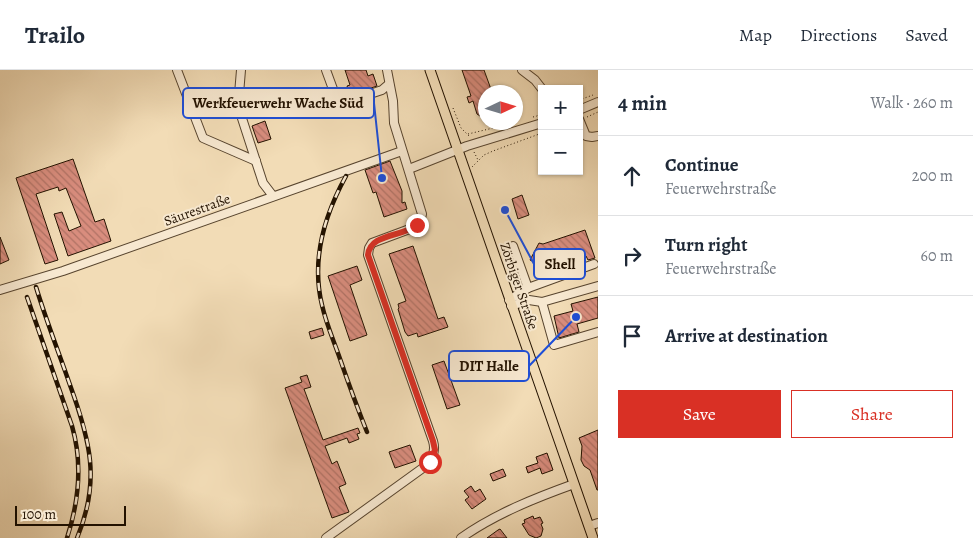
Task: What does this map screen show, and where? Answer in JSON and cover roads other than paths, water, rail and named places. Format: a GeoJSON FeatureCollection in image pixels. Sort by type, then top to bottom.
{"type":"FeatureCollection","features":[{"type":"Feature","properties":{"kind":"main road","name":"Zörbiger Straße"},"geometry":{"type":"LineString","coordinates":[[430,70],[574,484],[594,524],[593,538]]}},
{"type":"Feature","properties":{"kind":"street"},"geometry":{"type":"LineString","coordinates":[[177,70],[203,138],[256,161]]}},
{"type":"Feature","properties":{"kind":"street"},"geometry":{"type":"LineString","coordinates":[[241,70],[238,106],[263,183],[273,196]]}},
{"type":"Feature","properties":{"kind":"street"},"geometry":{"type":"LineString","coordinates":[[326,70],[337,100],[346,102],[382,90],[388,84]]}},
{"type":"Feature","properties":{"kind":"street"},"geometry":{"type":"LineString","coordinates":[[326,538],[427,465],[434,454],[433,441],[368,255],[370,246],[376,241],[412,229],[420,222],[422,210],[394,123],[393,101],[388,84],[387,70]]}},
{"type":"Feature","properties":{"kind":"street"},"geometry":{"type":"LineString","coordinates":[[522,70],[539,85]]}},
{"type":"Feature","properties":{"kind":"street"},"geometry":{"type":"LineString","coordinates":[[583,108],[598,102]]}},
{"type":"Feature","properties":{"kind":"street"},"geometry":{"type":"LineString","coordinates":[[409,169],[472,145],[538,124]]}},
{"type":"Feature","properties":{"kind":"street"},"geometry":{"type":"LineString","coordinates":[[583,129],[586,136],[598,136]]}},
{"type":"Feature","properties":{"kind":"street","name":"Säurestraße"},"geometry":{"type":"LineString","coordinates":[[0,290],[63,271],[402,150]]}},
{"type":"Feature","properties":{"kind":"street"},"geometry":{"type":"LineString","coordinates":[[513,246],[528,288]]}},
{"type":"Feature","properties":{"kind":"street"},"geometry":{"type":"LineString","coordinates":[[510,303],[528,288],[594,264]]}},
{"type":"Feature","properties":{"kind":"street"},"geometry":{"type":"LineString","coordinates":[[510,303],[529,300],[542,302],[598,286]]}},
{"type":"Feature","properties":{"kind":"street"},"geometry":{"type":"LineString","coordinates":[[542,302],[554,345],[598,332]]}},
{"type":"Feature","properties":{"kind":"street"},"geometry":{"type":"LineString","coordinates":[[461,538],[496,517],[574,484]]}},
{"type":"Feature","properties":{"kind":"railway"},"geometry":{"type":"LineString","coordinates":[[346,176],[331,207],[322,239],[318,271],[319,288],[328,325],[367,432]]}},
{"type":"Feature","properties":{"kind":"railway"},"geometry":{"type":"LineString","coordinates":[[36,287],[83,424],[90,461],[89,498],[77,538]]}},
{"type":"Feature","properties":{"kind":"railway"},"geometry":{"type":"LineString","coordinates":[[27,297],[72,426],[78,454],[77,496],[67,538]]}},
{"type":"Feature","properties":{"kind":"place","name":"Werkfeuerwehr Wache Süd"},"geometry":{"type":"Point","coordinates":[382,178]}},
{"type":"Feature","properties":{"kind":"place","name":"Shell"},"geometry":{"type":"Point","coordinates":[505,210]}},
{"type":"Feature","properties":{"kind":"place","name":"DIT Halle"},"geometry":{"type":"Point","coordinates":[576,317]}}]}
